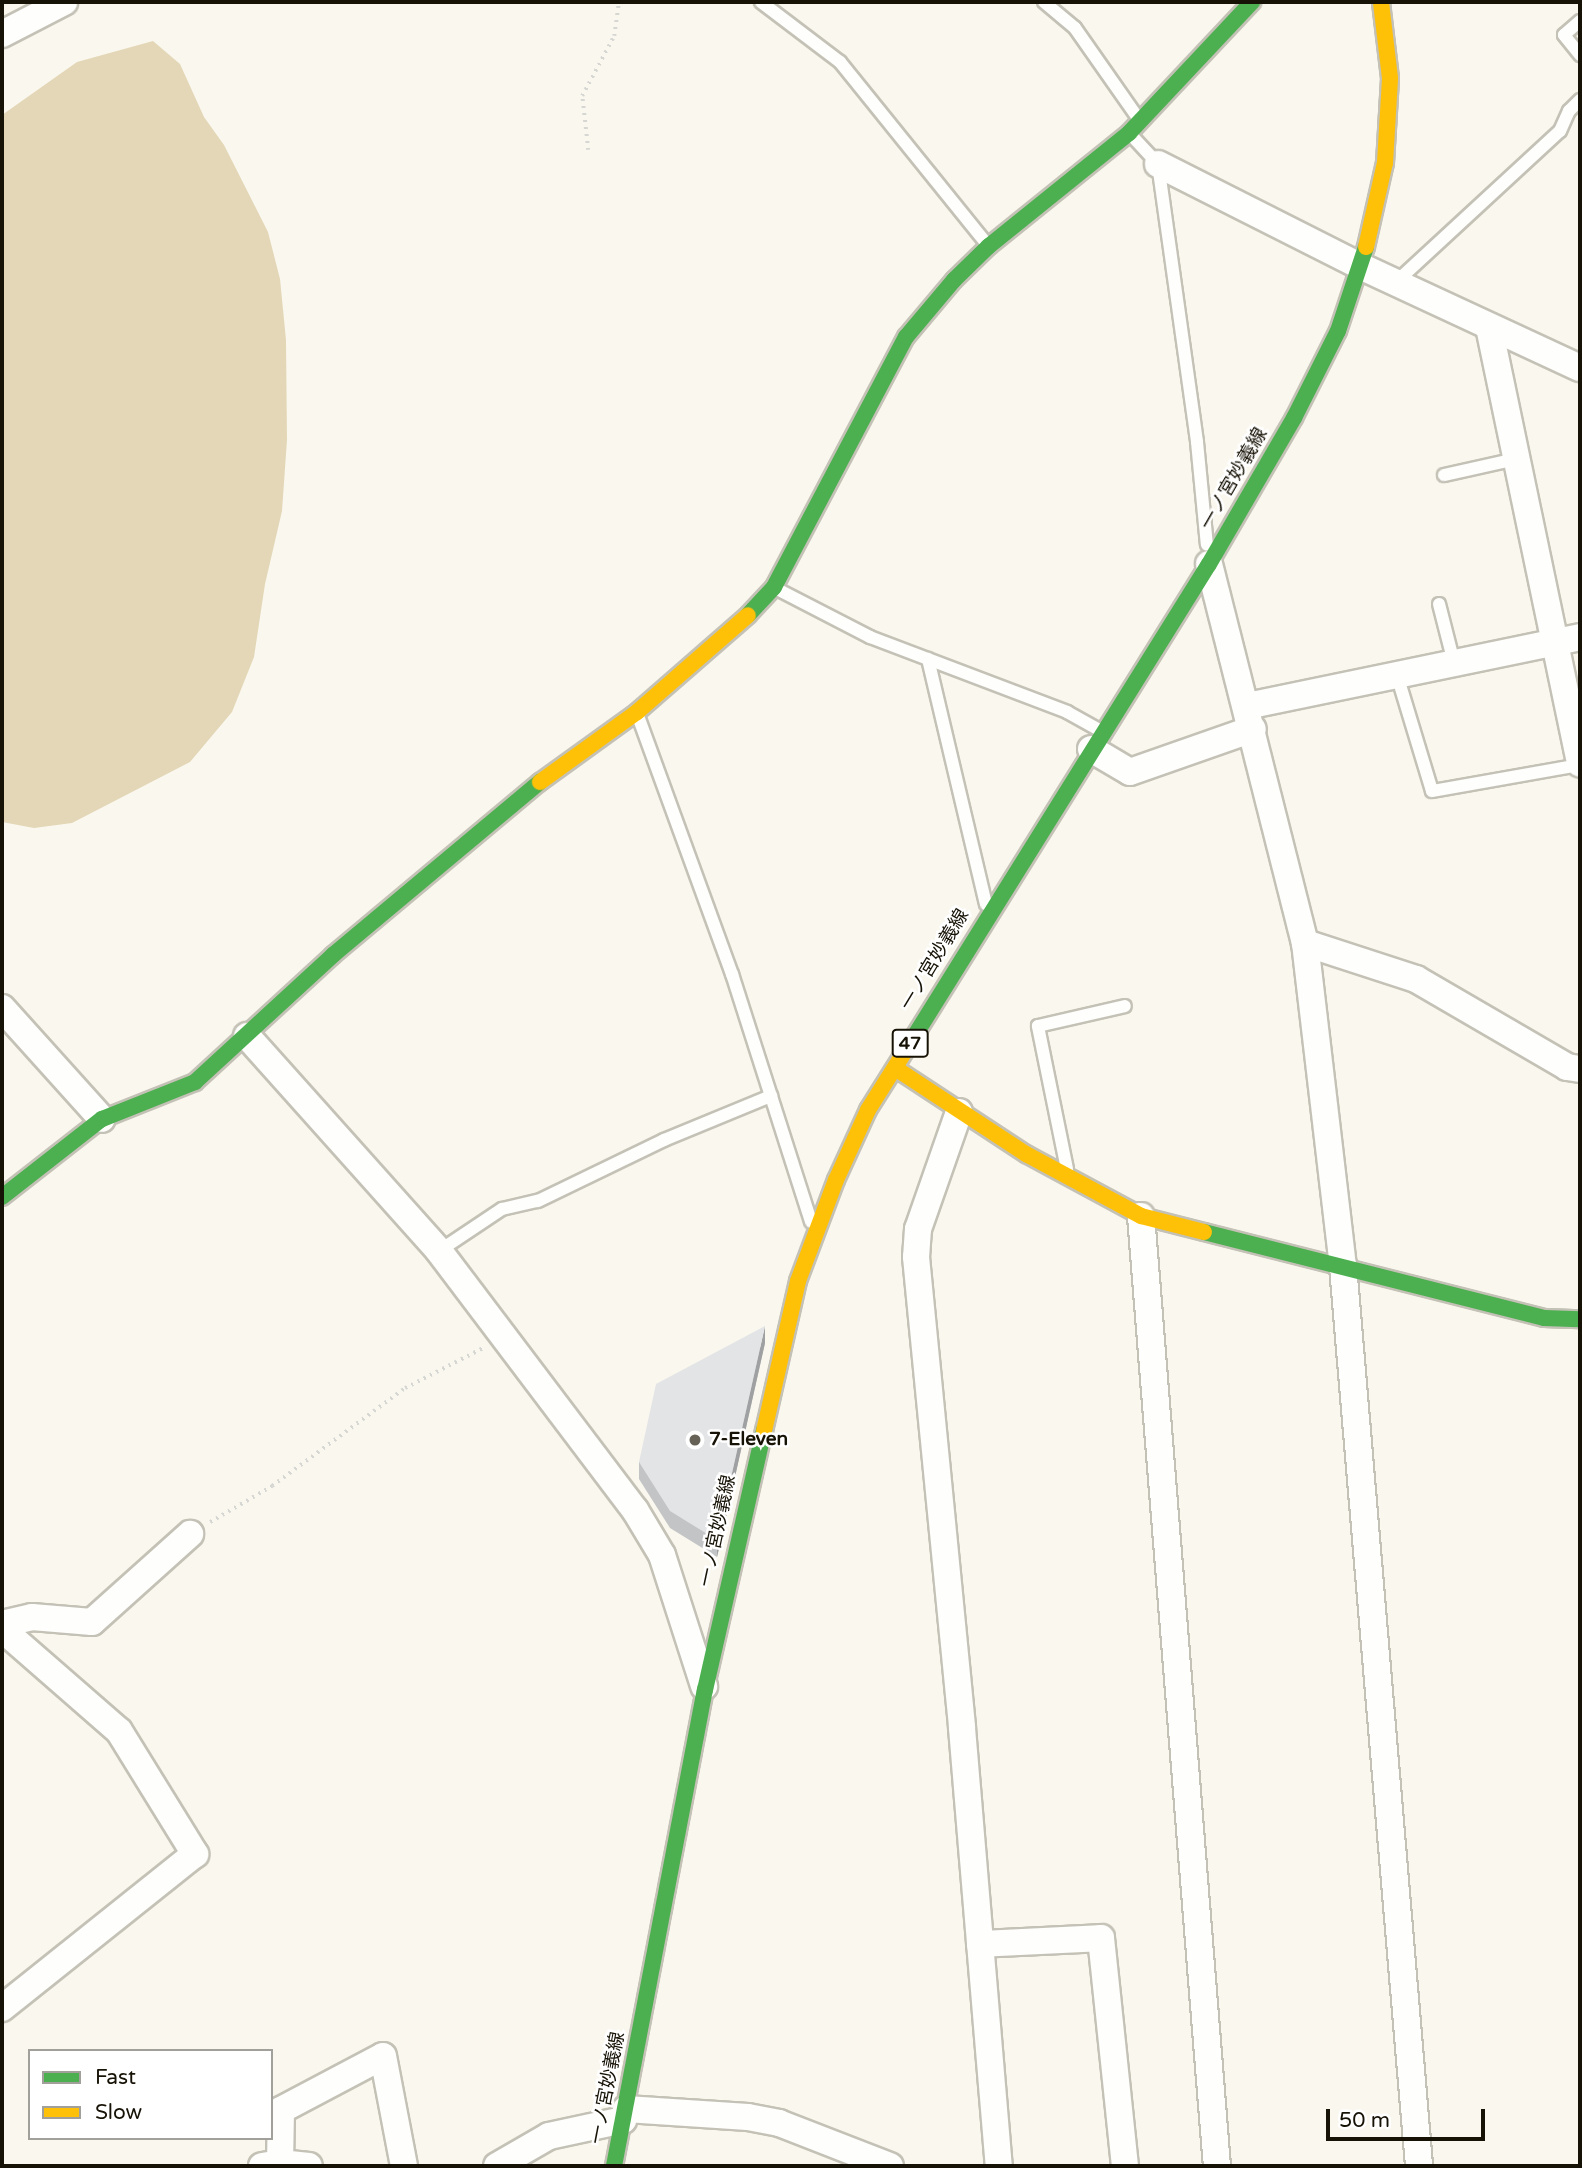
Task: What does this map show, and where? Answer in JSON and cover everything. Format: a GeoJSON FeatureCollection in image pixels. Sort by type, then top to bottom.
{"type":"FeatureCollection","features":[{"type":"Feature","properties":{"kind":"street"},"geometry":{"type":"LineString","coordinates":[[2,34],[64,2]]}},
{"type":"Feature","properties":{"kind":"street"},"geometry":{"type":"LineString","coordinates":[[2,1197],[102,1119],[195,1082],[333,955],[388,912],[556,769],[637,712],[748,615],[774,587],[906,337],[954,280],[989,246],[1129,133],[1252,2]]}},
{"type":"Feature","properties":{"kind":"street","name":"一ノ宮妙義線"},"geometry":{"type":"LineString","coordinates":[[614,2166],[705,1690],[757,1449],[798,1281],[868,1110],[989,912],[1209,564],[1320,369],[1338,331],[1360,266],[1383,174],[1390,115],[1388,44],[1381,2]]}},
{"type":"Feature","properties":{"kind":"street"},"geometry":{"type":"LineString","coordinates":[[1158,164],[1395,283],[1580,368]]}},
{"type":"Feature","properties":{"kind":"street"},"geometry":{"type":"LineString","coordinates":[[1489,327],[1580,765]]}},
{"type":"Feature","properties":{"kind":"street"},"geometry":{"type":"LineString","coordinates":[[1209,564],[1305,943],[1343,1266],[1419,2166]]}},
{"type":"Feature","properties":{"kind":"street"},"geometry":{"type":"LineString","coordinates":[[1097,740],[1130,772],[1250,718],[1397,675],[1580,637]]}},
{"type":"Feature","properties":{"kind":"street"},"geometry":{"type":"LineString","coordinates":[[1305,943],[1416,979],[1567,1067],[1580,1069]]}},
{"type":"Feature","properties":{"kind":"street"},"geometry":{"type":"LineString","coordinates":[[2,1008],[102,1119]]}},
{"type":"Feature","properties":{"kind":"street"},"geometry":{"type":"LineString","coordinates":[[247,1036],[439,1251],[635,1510],[662,1555],[705,1690]]}},
{"type":"Feature","properties":{"kind":"street"},"geometry":{"type":"LineString","coordinates":[[895,1068],[1026,1154],[1141,1216],[1544,1318],[1580,1319]]}},
{"type":"Feature","properties":{"kind":"street"},"geometry":{"type":"LineString","coordinates":[[959,1112],[918,1229],[916,1257],[999,2166]]}},
{"type":"Feature","properties":{"kind":"street"},"geometry":{"type":"LineString","coordinates":[[1141,1216],[1217,2166]]}},
{"type":"Feature","properties":{"kind":"street"},"geometry":{"type":"LineString","coordinates":[[2,1626],[32,1617],[92,1622],[190,1534]]}},
{"type":"Feature","properties":{"kind":"street"},"geometry":{"type":"LineString","coordinates":[[2,1626],[119,1731],[195,1854],[2,2008]]}},
{"type":"Feature","properties":{"kind":"street"},"geometry":{"type":"LineString","coordinates":[[980,1944],[1101,1938],[1125,2166]]}},
{"type":"Feature","properties":{"kind":"street"},"geometry":{"type":"LineString","coordinates":[[309,2166],[271,2165],[281,2110],[383,2056],[404,2166]]}},
{"type":"Feature","properties":{"kind":"street"},"geometry":{"type":"LineString","coordinates":[[497,2166],[549,2136],[624,2114],[748,2117],[779,2123],[890,2166]]}},
{"type":"Feature","properties":{"kind":"lane"},"geometry":{"type":"LineString","coordinates":[[761,2],[840,62],[989,246]]}},
{"type":"Feature","properties":{"kind":"lane"},"geometry":{"type":"LineString","coordinates":[[1044,2],[1075,28],[1141,121]]}},
{"type":"Feature","properties":{"kind":"lane"},"geometry":{"type":"LineString","coordinates":[[1580,21],[1564,35],[1580,55]]}},
{"type":"Feature","properties":{"kind":"lane"},"geometry":{"type":"LineString","coordinates":[[1395,283],[1560,131],[1569,111],[1580,100]]}},
{"type":"Feature","properties":{"kind":"lane"},"geometry":{"type":"LineString","coordinates":[[1129,133],[1158,164],[1197,442],[1209,564]]}},
{"type":"Feature","properties":{"kind":"lane"},"geometry":{"type":"LineString","coordinates":[[1444,475],[1516,460]]}},
{"type":"Feature","properties":{"kind":"lane"},"geometry":{"type":"LineString","coordinates":[[774,587],[870,637],[1067,712],[1097,740]]}},
{"type":"Feature","properties":{"kind":"lane"},"geometry":{"type":"LineString","coordinates":[[1439,604],[1454,663]]}},
{"type":"Feature","properties":{"kind":"lane"},"geometry":{"type":"LineString","coordinates":[[928,659],[989,912]]}},
{"type":"Feature","properties":{"kind":"lane"},"geometry":{"type":"LineString","coordinates":[[1397,675],[1432,790],[1580,765]]}},
{"type":"Feature","properties":{"kind":"lane"},"geometry":{"type":"LineString","coordinates":[[637,712],[732,974],[815,1234]]}},
{"type":"Feature","properties":{"kind":"lane"},"geometry":{"type":"LineString","coordinates":[[1068,1175],[1038,1026],[1125,1006]]}},
{"type":"Feature","properties":{"kind":"lane"},"geometry":{"type":"LineString","coordinates":[[439,1251],[502,1209],[538,1200],[664,1140],[771,1096]]}},
{"type":"Feature","properties":{"kind":"path"},"geometry":{"type":"LineString","coordinates":[[588,150],[582,96],[614,37],[619,2]]}},
{"type":"Feature","properties":{"kind":"path"},"geometry":{"type":"LineString","coordinates":[[190,1534],[272,1486],[405,1388],[504,1338]]}},
{"type":"Feature","properties":{"kind":"shaded area"},"geometry":{"type":"Polygon","coordinates":[[[153,41],[180,64],[204,117],[224,145],[268,232],[280,279],[286,340],[287,440],[282,511],[265,584],[254,657],[232,712],[190,762],[72,823],[34,828],[2,822],[2,115],[77,62],[153,41]]]}},
{"type":"Feature","properties":{"kind":"building","name":"7-Eleven"},"geometry":{"type":"Polygon","coordinates":[[[765,1326],[717,1540],[670,1511],[639,1462],[656,1384],[765,1326]]]}},
{"type":"Feature","properties":{"kind":"traffic: fast"},"geometry":{"type":"LineString","coordinates":[[748,615],[774,587],[906,337],[954,280],[989,246],[1129,133],[1252,2]]}},
{"type":"Feature","properties":{"kind":"traffic: fast"},"geometry":{"type":"LineString","coordinates":[[912,1040],[1209,564],[1294,418],[1338,331],[1366,247]]}},
{"type":"Feature","properties":{"kind":"traffic: fast"},"geometry":{"type":"LineString","coordinates":[[2,1197],[102,1119],[195,1082],[333,955],[540,782]]}},
{"type":"Feature","properties":{"kind":"traffic: fast"},"geometry":{"type":"LineString","coordinates":[[1204,1232],[1544,1318],[1580,1319]]}},
{"type":"Feature","properties":{"kind":"traffic: fast"},"geometry":{"type":"LineString","coordinates":[[614,2166],[705,1690],[764,1431]]}},
{"type":"Feature","properties":{"kind":"traffic: slow"},"geometry":{"type":"LineString","coordinates":[[1366,247],[1385,163],[1390,78],[1381,2]]}},
{"type":"Feature","properties":{"kind":"traffic: slow"},"geometry":{"type":"LineString","coordinates":[[540,782],[637,712],[748,615]]}},
{"type":"Feature","properties":{"kind":"traffic: slow"},"geometry":{"type":"LineString","coordinates":[[764,1431],[798,1281],[836,1180],[868,1110],[912,1040]]}},
{"type":"Feature","properties":{"kind":"traffic: slow"},"geometry":{"type":"LineString","coordinates":[[895,1068],[1026,1154],[1141,1216],[1204,1232]]}},
{"type":"Feature","properties":{"kind":"place","name":"7-Eleven"},"geometry":{"type":"Point","coordinates":[695,1440]}}]}
